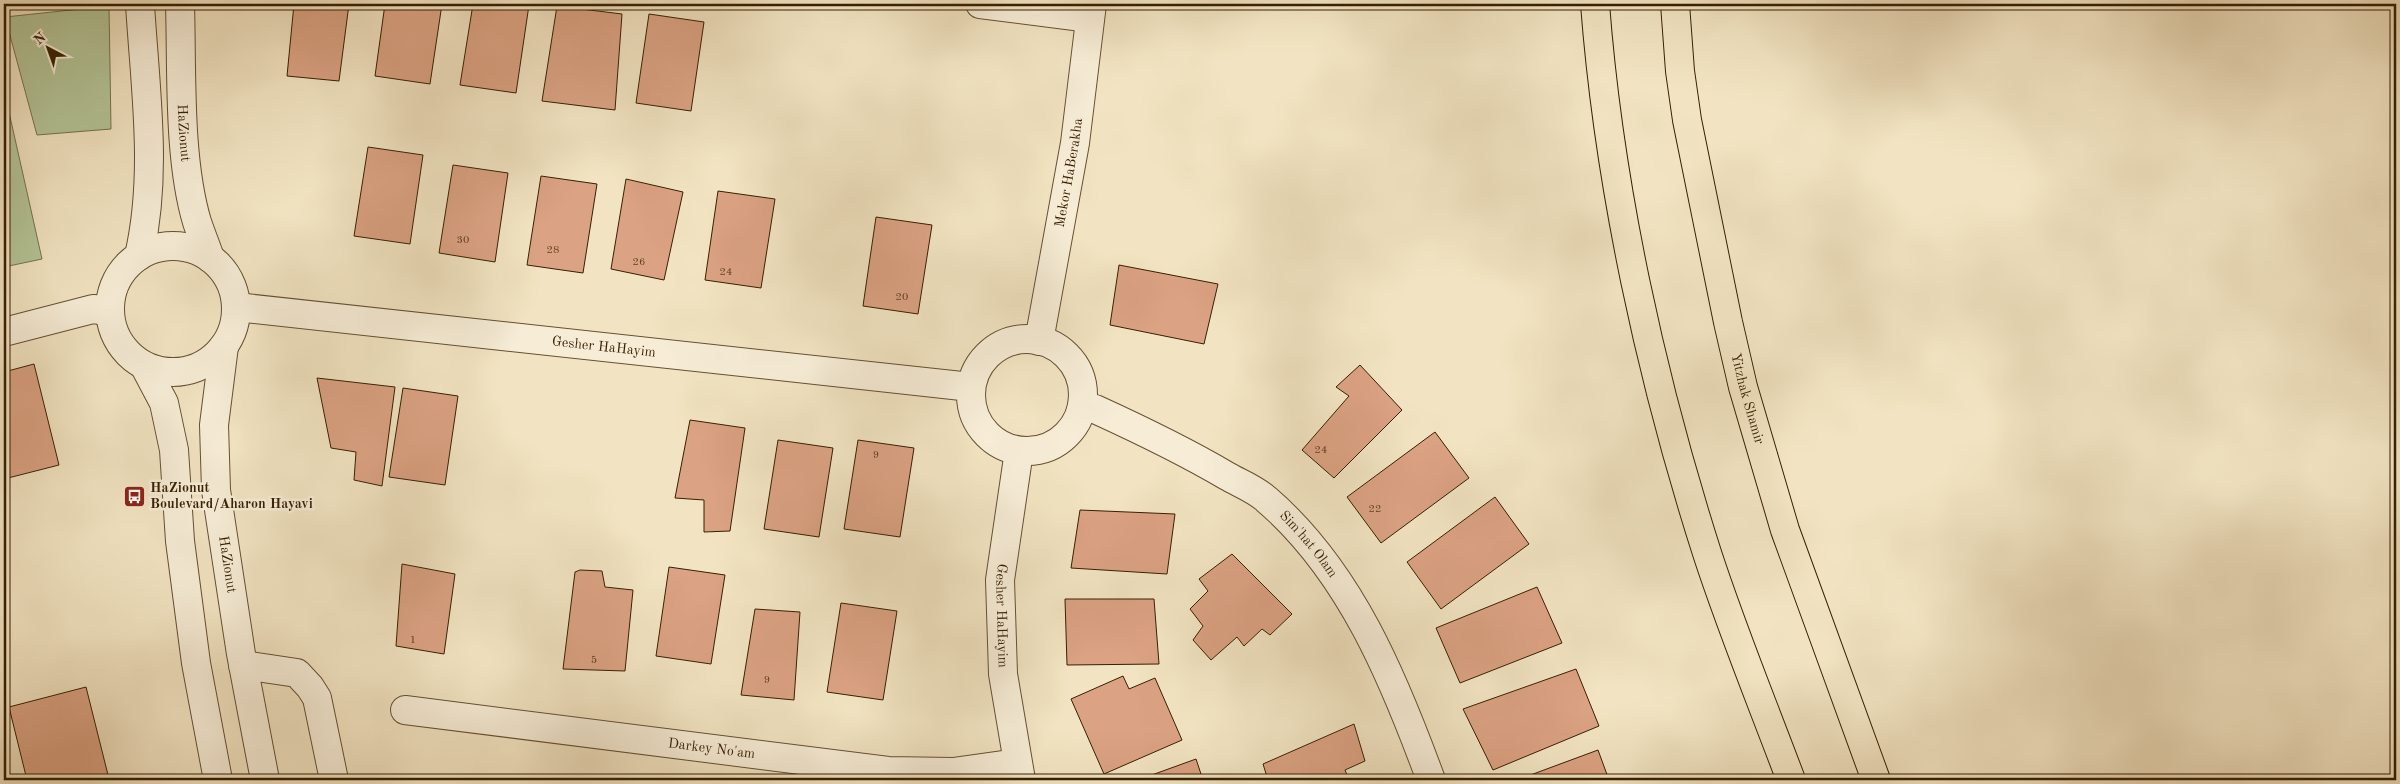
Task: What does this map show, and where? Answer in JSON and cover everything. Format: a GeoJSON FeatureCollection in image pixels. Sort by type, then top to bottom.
{"type":"FeatureCollection","features":[{"type":"Feature","properties":{"kind":"main road"},"geometry":{"type":"LineString","coordinates":[[1595,4],[1600,69],[1634,269],[1678,456],[1708,554],[1791,780]]}},
{"type":"Feature","properties":{"kind":"main road","name":"Yitzhak Shamir"},"geometry":{"type":"LineString","coordinates":[[1675,4],[1680,71],[1687,120],[1714,254],[1744,387],[1785,530],[1876,780]]}},
{"type":"Feature","properties":{"kind":"street"},"geometry":{"type":"LineString","coordinates":[[139,256],[146,223],[149,190],[149,139],[140,4]]}},
{"type":"Feature","properties":{"kind":"street","name":"HaZionut"},"geometry":{"type":"LineString","coordinates":[[180,4],[183,110],[188,178],[197,221],[210,258]]}},
{"type":"Feature","properties":{"kind":"street"},"geometry":{"type":"LineString","coordinates":[[980,4],[1091,11]]}},
{"type":"Feature","properties":{"kind":"street","name":"Mekor HaBerakha"},"geometry":{"type":"LineString","coordinates":[[1039,341],[1075,143],[1091,11]]}},
{"type":"Feature","properties":{"kind":"street"},"geometry":{"type":"LineString","coordinates":[[174,246],[193,249],[210,258],[224,272],[233,288],[236,307],[233,328],[224,346],[210,360],[192,370],[164,372],[145,367],[129,356],[115,334],[109,311],[115,284],[124,268],[139,256],[156,249],[174,246]]}},
{"type":"Feature","properties":{"kind":"street","name":"Gesher HaHayim"},"geometry":{"type":"LineString","coordinates":[[236,307],[971,387]]}},
{"type":"Feature","properties":{"kind":"street"},"geometry":{"type":"LineString","coordinates":[[4,332],[93,309],[109,311]]}},
{"type":"Feature","properties":{"kind":"street"},"geometry":{"type":"LineString","coordinates":[[1026,338],[1039,341],[1060,349],[1074,363],[1083,386],[1081,411],[1069,434],[1051,446],[1030,452],[1008,450],[985,435],[972,411],[971,387],[980,363],[1001,344],[1026,338]]}},
{"type":"Feature","properties":{"kind":"street","name":"HaZionut"},"geometry":{"type":"LineString","coordinates":[[224,346],[214,426],[216,490],[243,666],[265,780]]}},
{"type":"Feature","properties":{"kind":"street"},"geometry":{"type":"LineString","coordinates":[[145,367],[164,403],[174,450],[180,541],[194,653],[218,780]]}},
{"type":"Feature","properties":{"kind":"street","name":"Sim'hat Olam"},"geometry":{"type":"LineString","coordinates":[[1082,406],[1095,409],[1175,445],[1265,498],[1318,552],[1363,624],[1402,702],[1431,780]]}},
{"type":"Feature","properties":{"kind":"street","name":"Gesher HaHayim"},"geometry":{"type":"LineString","coordinates":[[1019,451],[1000,580],[1003,674],[1019,772]]}},
{"type":"Feature","properties":{"kind":"street"},"geometry":{"type":"LineString","coordinates":[[243,666],[296,673],[310,687],[317,698],[334,780]]}},
{"type":"Feature","properties":{"kind":"street","name":"Darkey No'am"},"geometry":{"type":"LineString","coordinates":[[405,710],[888,771],[1019,772]]}},
{"type":"Feature","properties":{"kind":"green space"},"geometry":{"type":"Polygon","coordinates":[[[109,6],[111,129],[37,135],[5,17],[109,6]]]}},
{"type":"Feature","properties":{"kind":"green space"},"geometry":{"type":"Polygon","coordinates":[[[4,90],[42,259],[4,267],[4,90]]]}},
{"type":"Feature","properties":{"kind":"building"},"geometry":{"type":"Polygon","coordinates":[[[294,4],[349,4],[339,81],[287,76],[294,4]]]}},
{"type":"Feature","properties":{"kind":"building"},"geometry":{"type":"Polygon","coordinates":[[[385,4],[442,4],[430,84],[375,76],[385,4]]]}},
{"type":"Feature","properties":{"kind":"building"},"geometry":{"type":"Polygon","coordinates":[[[473,4],[529,5],[516,93],[460,85],[473,4]]]}},
{"type":"Feature","properties":{"kind":"building"},"geometry":{"type":"Polygon","coordinates":[[[557,6],[622,14],[615,110],[542,101],[557,6]]]}},
{"type":"Feature","properties":{"kind":"building"},"geometry":{"type":"Polygon","coordinates":[[[649,14],[704,22],[691,111],[636,103],[649,14]]]}},
{"type":"Feature","properties":{"kind":"building"},"geometry":{"type":"Polygon","coordinates":[[[368,147],[423,155],[410,244],[354,236],[368,147]]]}},
{"type":"Feature","properties":{"kind":"building"},"geometry":{"type":"Polygon","coordinates":[[[453,165],[508,173],[495,262],[439,253],[453,165]]]}},
{"type":"Feature","properties":{"kind":"building"},"geometry":{"type":"Polygon","coordinates":[[[541,176],[597,184],[583,273],[527,265],[541,176]]]}},
{"type":"Feature","properties":{"kind":"building"},"geometry":{"type":"Polygon","coordinates":[[[626,179],[683,192],[664,280],[611,269],[626,179]]]}},
{"type":"Feature","properties":{"kind":"building"},"geometry":{"type":"Polygon","coordinates":[[[718,191],[775,199],[761,288],[705,280],[718,191]]]}},
{"type":"Feature","properties":{"kind":"building"},"geometry":{"type":"Polygon","coordinates":[[[876,217],[932,225],[918,314],[863,306],[876,217]]]}},
{"type":"Feature","properties":{"kind":"building"},"geometry":{"type":"Polygon","coordinates":[[[1119,265],[1218,284],[1204,344],[1110,325],[1119,265]]]}},
{"type":"Feature","properties":{"kind":"building"},"geometry":{"type":"Polygon","coordinates":[[[34,364],[59,465],[4,479],[4,372],[34,364]]]}},
{"type":"Feature","properties":{"kind":"building"},"geometry":{"type":"Polygon","coordinates":[[[1360,365],[1402,410],[1334,478],[1302,450],[1349,396],[1336,387],[1360,365]]]}},
{"type":"Feature","properties":{"kind":"building"},"geometry":{"type":"Polygon","coordinates":[[[317,378],[395,387],[382,486],[354,480],[356,452],[331,448],[317,378]]]}},
{"type":"Feature","properties":{"kind":"building"},"geometry":{"type":"Polygon","coordinates":[[[403,388],[458,396],[445,485],[389,477],[403,388]]]}},
{"type":"Feature","properties":{"kind":"building"},"geometry":{"type":"Polygon","coordinates":[[[690,420],[745,428],[730,531],[704,532],[704,500],[675,498],[690,420]]]}},
{"type":"Feature","properties":{"kind":"building"},"geometry":{"type":"Polygon","coordinates":[[[1435,432],[1469,478],[1381,543],[1347,497],[1435,432]]]}},
{"type":"Feature","properties":{"kind":"building"},"geometry":{"type":"Polygon","coordinates":[[[778,440],[833,448],[819,537],[764,529],[778,440]]]}},
{"type":"Feature","properties":{"kind":"building"},"geometry":{"type":"Polygon","coordinates":[[[858,440],[914,448],[900,537],[844,529],[858,440]]]}},
{"type":"Feature","properties":{"kind":"building"},"geometry":{"type":"Polygon","coordinates":[[[1495,497],[1529,544],[1441,609],[1407,562],[1495,497]]]}},
{"type":"Feature","properties":{"kind":"building"},"geometry":{"type":"Polygon","coordinates":[[[1080,510],[1175,514],[1167,574],[1071,568],[1080,510]]]}},
{"type":"Feature","properties":{"kind":"building"},"geometry":{"type":"Polygon","coordinates":[[[1232,554],[1292,614],[1270,635],[1262,629],[1244,646],[1237,637],[1211,660],[1193,640],[1203,626],[1190,609],[1208,591],[1199,579],[1232,554]]]}},
{"type":"Feature","properties":{"kind":"building"},"geometry":{"type":"Polygon","coordinates":[[[402,564],[455,574],[444,654],[396,646],[402,564]]]}},
{"type":"Feature","properties":{"kind":"building"},"geometry":{"type":"Polygon","coordinates":[[[669,567],[725,575],[711,664],[656,656],[669,567]]]}},
{"type":"Feature","properties":{"kind":"building"},"geometry":{"type":"Polygon","coordinates":[[[580,570],[602,571],[605,587],[633,590],[625,671],[563,669],[575,572],[580,570]]]}},
{"type":"Feature","properties":{"kind":"building"},"geometry":{"type":"Polygon","coordinates":[[[1537,587],[1562,643],[1460,683],[1436,628],[1537,587]]]}},
{"type":"Feature","properties":{"kind":"building"},"geometry":{"type":"Polygon","coordinates":[[[1065,599],[1154,599],[1159,664],[1067,665],[1065,599]]]}},
{"type":"Feature","properties":{"kind":"building"},"geometry":{"type":"Polygon","coordinates":[[[841,603],[897,611],[883,700],[827,692],[841,603]]]}},
{"type":"Feature","properties":{"kind":"building"},"geometry":{"type":"Polygon","coordinates":[[[755,609],[800,612],[794,700],[741,695],[755,609]]]}},
{"type":"Feature","properties":{"kind":"building"},"geometry":{"type":"Polygon","coordinates":[[[1576,669],[1599,726],[1493,770],[1463,709],[1576,669]]]}},
{"type":"Feature","properties":{"kind":"building"},"geometry":{"type":"Polygon","coordinates":[[[1123,676],[1129,689],[1155,678],[1182,740],[1104,774],[1071,699],[1123,676]]]}},
{"type":"Feature","properties":{"kind":"building"},"geometry":{"type":"Polygon","coordinates":[[[86,687],[108,775],[86,780],[27,780],[9,707],[86,687]]]}},
{"type":"Feature","properties":{"kind":"building"},"geometry":{"type":"Polygon","coordinates":[[[1354,724],[1365,761],[1345,770],[1349,780],[1268,780],[1263,764],[1354,724]]]}},
{"type":"Feature","properties":{"kind":"building"},"geometry":{"type":"Polygon","coordinates":[[[1598,750],[1609,780],[1517,780],[1598,750]]]}},
{"type":"Feature","properties":{"kind":"building"},"geometry":{"type":"Polygon","coordinates":[[[1196,759],[1203,780],[1138,780],[1196,759]]]}},
{"type":"Feature","properties":{"kind":"place","name":"HaZionut Boulevard/Aharon Hayavi"},"geometry":{"type":"Point","coordinates":[134,496]}}]}
